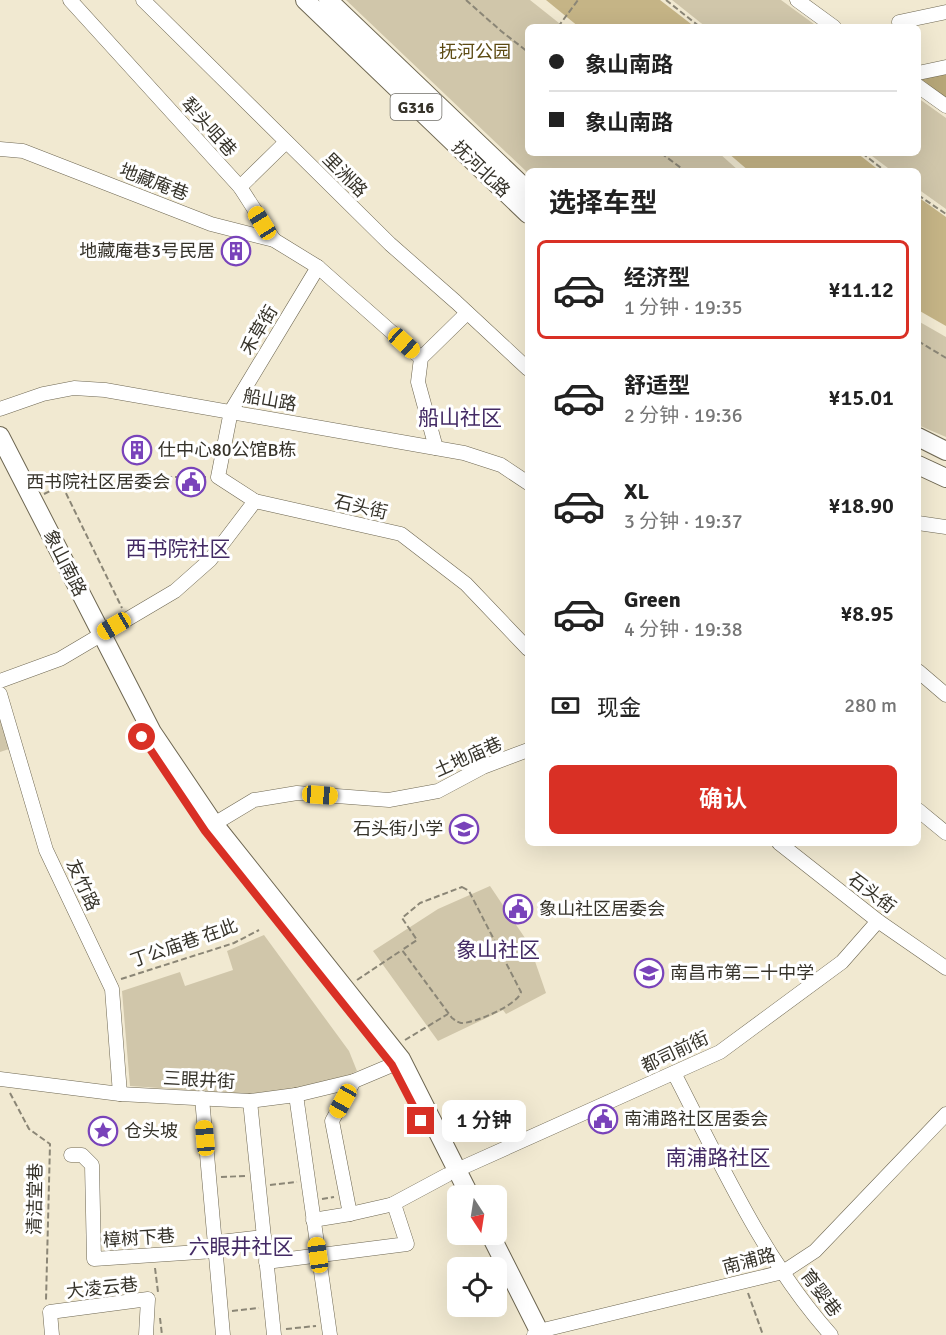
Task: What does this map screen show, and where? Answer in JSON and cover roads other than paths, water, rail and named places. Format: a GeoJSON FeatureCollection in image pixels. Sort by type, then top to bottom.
{"type":"FeatureCollection","features":[{"type":"Feature","properties":{"kind":"main road","name":"抚河北路"},"geometry":{"type":"LineString","coordinates":[[305,0],[525,211]]}},
{"type":"Feature","properties":{"kind":"main road","name":"抚河北路"},"geometry":{"type":"LineString","coordinates":[[328,0],[525,188]]}},
{"type":"Feature","properties":{"kind":"main road","name":"象山南路"},"geometry":{"type":"LineString","coordinates":[[0,436],[98,636],[142,737],[205,831],[392,1057],[401,1059],[452,1173],[455,1185]]}},
{"type":"Feature","properties":{"kind":"main road"},"geometry":{"type":"LineString","coordinates":[[921,438],[946,451]]}},
{"type":"Feature","properties":{"kind":"main road","name":"象山南路"},"geometry":{"type":"LineString","coordinates":[[0,460],[152,732],[214,824],[344,988],[392,1057]]}},
{"type":"Feature","properties":{"kind":"main road"},"geometry":{"type":"LineString","coordinates":[[921,466],[946,478]]}},
{"type":"Feature","properties":{"kind":"main road","name":"象山南路"},"geometry":{"type":"LineString","coordinates":[[452,1173],[461,1185]]}},
{"type":"Feature","properties":{"kind":"main road"},"geometry":{"type":"LineString","coordinates":[[495,1245],[536,1334]]}},
{"type":"Feature","properties":{"kind":"main road"},"geometry":{"type":"LineString","coordinates":[[507,1289],[536,1334]]}},
{"type":"Feature","properties":{"kind":"street","name":"犁头咀巷"},"geometry":{"type":"LineString","coordinates":[[70,0],[240,188],[274,240]]}},
{"type":"Feature","properties":{"kind":"street","name":"里洲路"},"geometry":{"type":"LineString","coordinates":[[143,0],[390,244],[525,366]]}},
{"type":"Feature","properties":{"kind":"street"},"geometry":{"type":"LineString","coordinates":[[796,0],[830,24]]}},
{"type":"Feature","properties":{"kind":"street"},"geometry":{"type":"LineString","coordinates":[[899,22],[946,12]]}},
{"type":"Feature","properties":{"kind":"street"},"geometry":{"type":"LineString","coordinates":[[921,72],[946,67]]}},
{"type":"Feature","properties":{"kind":"street"},"geometry":{"type":"LineString","coordinates":[[921,88],[946,106]]}},
{"type":"Feature","properties":{"kind":"street"},"geometry":{"type":"LineString","coordinates":[[240,188],[286,142]]}},
{"type":"Feature","properties":{"kind":"street","name":"地藏庵巷"},"geometry":{"type":"LineString","coordinates":[[0,149],[23,151],[211,224],[274,240]]}},
{"type":"Feature","properties":{"kind":"street"},"geometry":{"type":"LineString","coordinates":[[274,240],[318,267],[421,358]]}},
{"type":"Feature","properties":{"kind":"street","name":"禾草街"},"geometry":{"type":"LineString","coordinates":[[231,411],[318,267]]}},
{"type":"Feature","properties":{"kind":"street"},"geometry":{"type":"LineString","coordinates":[[436,448],[418,382],[421,358],[468,313]]}},
{"type":"Feature","properties":{"kind":"street","name":"船山路"},"geometry":{"type":"LineString","coordinates":[[0,409],[43,394],[74,388],[105,390],[464,453],[501,465],[525,481]]}},
{"type":"Feature","properties":{"kind":"street","name":"石头街"},"geometry":{"type":"LineString","coordinates":[[231,411],[218,477],[255,501],[401,534],[466,584],[525,646]]}},
{"type":"Feature","properties":{"kind":"street"},"geometry":{"type":"LineString","coordinates":[[0,681],[60,659],[175,591],[210,560],[255,501]]}},
{"type":"Feature","properties":{"kind":"street"},"geometry":{"type":"LineString","coordinates":[[921,523],[946,527]]}},
{"type":"Feature","properties":{"kind":"street"},"geometry":{"type":"LineString","coordinates":[[921,674],[946,695]]}},
{"type":"Feature","properties":{"kind":"street","name":"友竹路"},"geometry":{"type":"LineString","coordinates":[[0,694],[46,850],[112,989],[120,1094]]}},
{"type":"Feature","properties":{"kind":"street","name":"土地庙巷"},"geometry":{"type":"LineString","coordinates":[[214,824],[254,800],[297,793],[389,800],[438,791],[483,767],[525,751]]}},
{"type":"Feature","properties":{"kind":"street"},"geometry":{"type":"LineString","coordinates":[[921,812],[946,832]]}},
{"type":"Feature","properties":{"kind":"street","name":"石头街"},"geometry":{"type":"LineString","coordinates":[[783,846],[878,921],[946,968]]}},
{"type":"Feature","properties":{"kind":"street","name":"都司前街"},"geometry":{"type":"LineString","coordinates":[[313,1220],[391,1204],[452,1173],[720,1052],[842,962],[878,921]]}},
{"type":"Feature","properties":{"kind":"street","name":"三眼井街"},"geometry":{"type":"LineString","coordinates":[[2,1080],[120,1094],[250,1101],[296,1095],[354,1081],[392,1057]]}},
{"type":"Feature","properties":{"kind":"street","name":"育婴巷"},"geometry":{"type":"LineString","coordinates":[[674,1072],[747,1215],[812,1314],[831,1335]]}},
{"type":"Feature","properties":{"kind":"street"},"geometry":{"type":"LineString","coordinates":[[350,1214],[332,1122],[354,1081]]}},
{"type":"Feature","properties":{"kind":"street"},"geometry":{"type":"LineString","coordinates":[[296,1095],[329,1330]]}},
{"type":"Feature","properties":{"kind":"street"},"geometry":{"type":"LineString","coordinates":[[201,1098],[223,1335]]}},
{"type":"Feature","properties":{"kind":"street"},"geometry":{"type":"LineString","coordinates":[[250,1101],[274,1333]]}},
{"type":"Feature","properties":{"kind":"street","name":"南浦路"},"geometry":{"type":"LineString","coordinates":[[536,1334],[783,1272],[815,1251],[946,1114]]}},
{"type":"Feature","properties":{"kind":"street","name":"樟树下巷"},"geometry":{"type":"LineString","coordinates":[[71,1155],[82,1155],[92,1165],[94,1259],[214,1251],[220,1242],[264,1237]]}},
{"type":"Feature","properties":{"kind":"street"},"geometry":{"type":"LineString","coordinates":[[266,1262],[407,1244],[394,1204],[391,1204]]}},
{"type":"Feature","properties":{"kind":"street","name":"大凌云巷"},"geometry":{"type":"LineString","coordinates":[[52,1335],[50,1312],[148,1299],[146,1335]]}},
{"type":"Feature","properties":{"kind":"place","name":"地藏庵巷3号民居"},"geometry":{"type":"Point","coordinates":[236,251]}},
{"type":"Feature","properties":{"kind":"place","name":"仕中心80公馆B栋"},"geometry":{"type":"Point","coordinates":[137,450]}},
{"type":"Feature","properties":{"kind":"place","name":"西书院社区居委会"},"geometry":{"type":"Point","coordinates":[191,482]}},
{"type":"Feature","properties":{"kind":"place","name":"石头街小学"},"geometry":{"type":"Point","coordinates":[464,829]}},
{"type":"Feature","properties":{"kind":"place","name":"象山社区居委会"},"geometry":{"type":"Point","coordinates":[518,909]}},
{"type":"Feature","properties":{"kind":"place","name":"南昌市第二十中学"},"geometry":{"type":"Point","coordinates":[649,973]}},
{"type":"Feature","properties":{"kind":"place","name":"南浦路社区居委会"},"geometry":{"type":"Point","coordinates":[603,1119]}},
{"type":"Feature","properties":{"kind":"place","name":"仓头坡"},"geometry":{"type":"Point","coordinates":[103,1131]}},
{"type":"Feature","properties":{"kind":"district","name":"船山社区"},"geometry":{"type":"Point","coordinates":[460,418]}},
{"type":"Feature","properties":{"kind":"district","name":"西书院社区"},"geometry":{"type":"Point","coordinates":[178,549]}},
{"type":"Feature","properties":{"kind":"district","name":"象山社区"},"geometry":{"type":"Point","coordinates":[498,950]}},
{"type":"Feature","properties":{"kind":"district","name":"南浦路社区"},"geometry":{"type":"Point","coordinates":[718,1158]}},
{"type":"Feature","properties":{"kind":"district","name":"六眼井社区"},"geometry":{"type":"Point","coordinates":[241,1247]}},
{"type":"Feature","properties":{"kind":"park label","name":"抚河公园"},"geometry":{"type":"Point","coordinates":[475,52]}}]}
